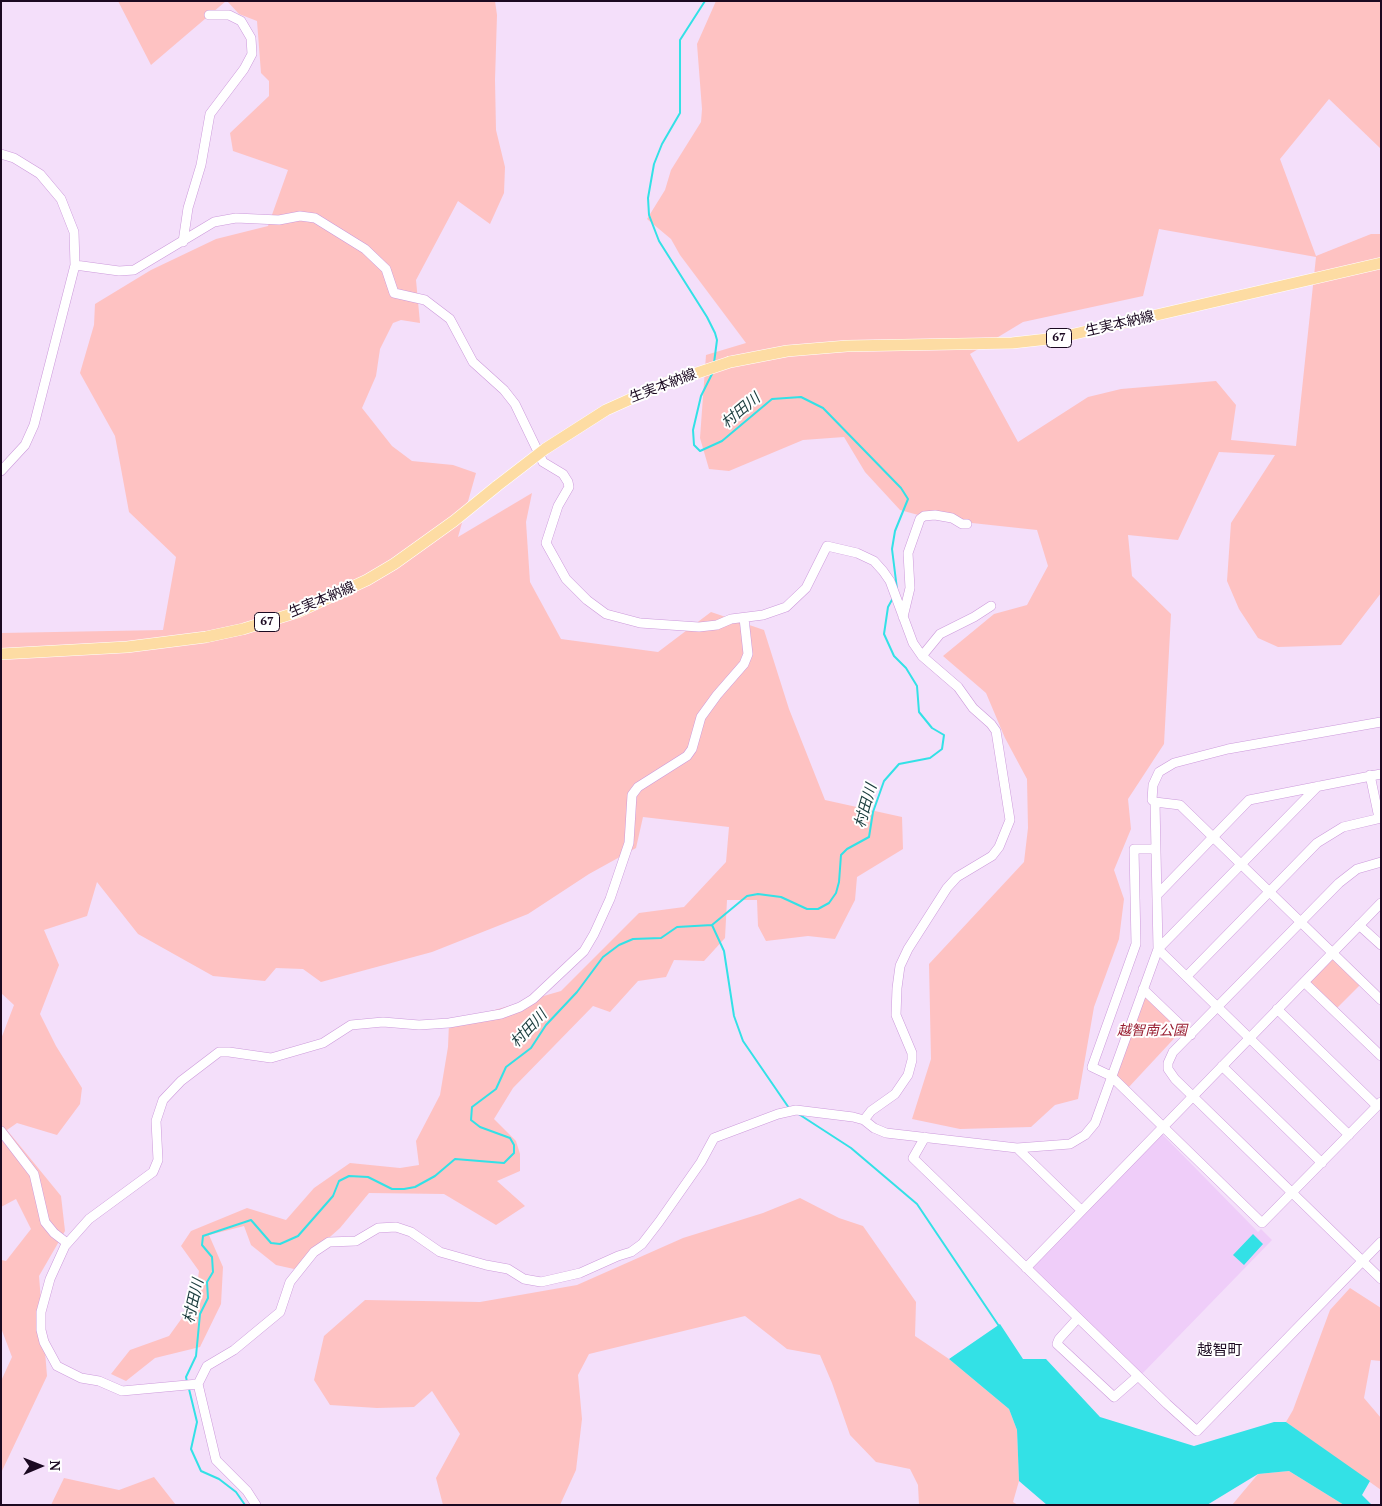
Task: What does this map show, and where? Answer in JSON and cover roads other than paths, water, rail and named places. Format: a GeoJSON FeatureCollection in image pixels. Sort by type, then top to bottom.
{"type":"FeatureCollection","features":[{"type":"Feature","properties":{"kind":"main road","name":"生実本納線"},"geometry":{"type":"LineString","coordinates":[[1,654],[167,643],[243,629],[298,612],[337,595],[394,564],[454,521],[545,449],[606,410],[664,384],[730,362],[787,351],[839,346],[1012,343],[1057,338],[1381,263]]}},
{"type":"Feature","properties":{"kind":"street"},"geometry":{"type":"LineString","coordinates":[[183,242],[188,208],[201,165],[210,114],[244,69],[252,54],[251,38],[241,20],[229,15],[209,15]]}},
{"type":"Feature","properties":{"kind":"street"},"geometry":{"type":"LineString","coordinates":[[1,154],[14,158],[40,174],[61,199],[74,232],[75,265],[34,425],[25,446],[1,471]]}},
{"type":"Feature","properties":{"kind":"street"},"geometry":{"type":"LineString","coordinates":[[75,265],[119,271],[134,270],[214,222],[236,218],[280,220],[300,216],[315,218],[365,249],[386,268],[394,294],[425,300],[450,319],[473,362],[504,390],[515,404],[543,462],[562,474],[568,482],[569,486],[558,506],[546,543],[566,578],[587,600],[606,614],[640,623],[699,627],[717,626],[731,619],[763,615],[786,606],[806,588],[827,546],[857,553],[874,561],[884,571],[913,644],[922,656],[958,687],[973,708],[996,731],[1010,820],[992,856],[957,877],[947,888],[908,949],[900,966],[896,1015],[912,1054],[912,1060],[908,1075],[895,1094],[871,1111],[864,1120]]}},
{"type":"Feature","properties":{"kind":"street"},"geometry":{"type":"LineString","coordinates":[[902,614],[910,588],[908,553],[920,519],[924,516],[935,515],[952,518],[962,524],[967,524]]}},
{"type":"Feature","properties":{"kind":"street"},"geometry":{"type":"LineString","coordinates":[[922,656],[940,634],[991,606]]}},
{"type":"Feature","properties":{"kind":"street"},"geometry":{"type":"LineString","coordinates":[[198,1384],[122,1391],[67,1373],[57,1366],[44,1342],[41,1330],[41,1312],[50,1278],[57,1260],[67,1243],[89,1219],[153,1172],[158,1160],[156,1121],[163,1100],[181,1081],[219,1052],[271,1058],[323,1043],[351,1025],[364,1022],[419,1025],[449,1023],[500,1014],[533,1000],[584,951],[594,934],[610,899],[628,843],[632,795],[638,786],[687,756],[692,749],[701,717],[744,664],[748,654],[744,618]]}},
{"type":"Feature","properties":{"kind":"street"},"geometry":{"type":"LineString","coordinates":[[256,1505],[247,1491],[216,1460],[198,1384],[207,1366],[234,1350],[280,1312],[290,1282],[314,1252],[329,1242],[356,1242],[378,1228],[396,1227],[411,1232],[440,1252],[486,1265],[508,1268],[531,1282],[554,1280],[580,1274],[631,1252],[642,1244],[701,1162],[714,1138],[792,1111],[864,1120],[874,1128],[886,1133],[1017,1148],[1070,1144],[1085,1135],[1095,1123],[1158,948],[1155,802],[1152,800],[1153,785],[1158,772],[1174,763],[1228,749],[1381,722]]}},
{"type":"Feature","properties":{"kind":"street"},"geometry":{"type":"LineString","coordinates":[[1157,895],[1249,800],[1381,774]]}},
{"type":"Feature","properties":{"kind":"street"},"geometry":{"type":"LineString","coordinates":[[1187,976],[1317,843],[1355,823],[1380,818],[1370,775]]}},
{"type":"Feature","properties":{"kind":"street"},"geometry":{"type":"LineString","coordinates":[[1158,948],[1318,786]]}},
{"type":"Feature","properties":{"kind":"street"},"geometry":{"type":"LineString","coordinates":[[1155,802],[1180,805],[1381,1000]]}},
{"type":"Feature","properties":{"kind":"street"},"geometry":{"type":"LineString","coordinates":[[1156,849],[1134,849],[1136,944],[1092,1067],[1111,1076],[1262,1223],[1379,1104],[1277,1009]]}},
{"type":"Feature","properties":{"kind":"street"},"geometry":{"type":"LineString","coordinates":[[1381,862],[1357,869],[1348,875],[1169,1058],[1168,1069],[1193,1096],[1381,1279]]}},
{"type":"Feature","properties":{"kind":"street"},"geometry":{"type":"LineString","coordinates":[[1026,1268],[1080,1210],[1381,903]]}},
{"type":"Feature","properties":{"kind":"street"},"geometry":{"type":"LineString","coordinates":[[1359,925],[1381,946]]}},
{"type":"Feature","properties":{"kind":"street"},"geometry":{"type":"LineString","coordinates":[[1158,948],[1349,1135]]}},
{"type":"Feature","properties":{"kind":"street"},"geometry":{"type":"LineString","coordinates":[[1304,982],[1381,1056]]}},
{"type":"Feature","properties":{"kind":"street"},"geometry":{"type":"LineString","coordinates":[[1143,989],[1191,1035]]}},
{"type":"Feature","properties":{"kind":"street"},"geometry":{"type":"LineString","coordinates":[[1222,1066],[1322,1163]]}},
{"type":"Feature","properties":{"kind":"street"},"geometry":{"type":"LineString","coordinates":[[1,1131],[34,1174],[45,1222],[54,1233],[67,1243]]}},
{"type":"Feature","properties":{"kind":"street"},"geometry":{"type":"LineString","coordinates":[[925,1137],[913,1158],[1197,1431],[1381,1242]]}},
{"type":"Feature","properties":{"kind":"street"},"geometry":{"type":"LineString","coordinates":[[1017,1148],[1080,1210]]}},
{"type":"Feature","properties":{"kind":"street"},"geometry":{"type":"LineString","coordinates":[[1078,1318],[1059,1339],[1057,1344],[1114,1397],[1138,1376]]}},
{"type":"Feature","properties":{"kind":"waterway","name":"村田川"},"geometry":{"type":"LineString","coordinates":[[705,1],[680,40],[680,113],[662,144],[654,164],[648,198],[649,215],[659,241],[715,333],[717,340],[714,363]]}},
{"type":"Feature","properties":{"kind":"waterway","name":"村田川"},"geometry":{"type":"LineString","coordinates":[[713,372],[701,396],[693,430],[694,445],[700,451],[722,441],[772,399],[801,397],[823,408],[901,488],[908,499],[895,531],[892,549],[897,589]]}},
{"type":"Feature","properties":{"kind":"waterway","name":"村田川"},"geometry":{"type":"LineString","coordinates":[[187,1382],[186,1377],[196,1356],[200,1314],[208,1298],[207,1282],[213,1272],[212,1257],[202,1245],[203,1236],[251,1220],[271,1243],[280,1244],[298,1236],[333,1196],[339,1181],[349,1176],[368,1177],[392,1189],[404,1189],[415,1187],[435,1176],[455,1159],[504,1163],[514,1153],[514,1145],[510,1138],[480,1127],[471,1120],[472,1107],[496,1089],[506,1067],[531,1048],[546,1025],[577,992],[603,957],[619,945],[633,939],[661,938],[677,927],[712,925],[747,896],[758,894],[781,897],[807,909],[818,909],[829,903],[836,893],[839,882],[841,855],[847,849],[869,837],[873,812],[884,781],[899,764],[930,758],[942,749],[944,735],[932,728],[919,712],[917,686],[906,668],[894,656],[884,634],[888,607],[893,598]]}},
{"type":"Feature","properties":{"kind":"waterway"},"geometry":{"type":"LineString","coordinates":[[712,925],[724,951],[734,1016],[743,1041],[789,1108]]}},
{"type":"Feature","properties":{"kind":"waterway"},"geometry":{"type":"LineString","coordinates":[[797,1113],[851,1148],[917,1204],[1009,1341]]}},
{"type":"Feature","properties":{"kind":"waterway","name":"村田川"},"geometry":{"type":"LineString","coordinates":[[189,1389],[197,1422],[191,1449],[201,1471],[219,1479],[236,1492],[245,1505]]}},
{"type":"Feature","properties":{"kind":"district","name":"越智町"},"geometry":{"type":"Point","coordinates":[1220,1351]}},
{"type":"Feature","properties":{"kind":"park label","name":"越智南公園"},"geometry":{"type":"Point","coordinates":[1152,1031]}}]}
